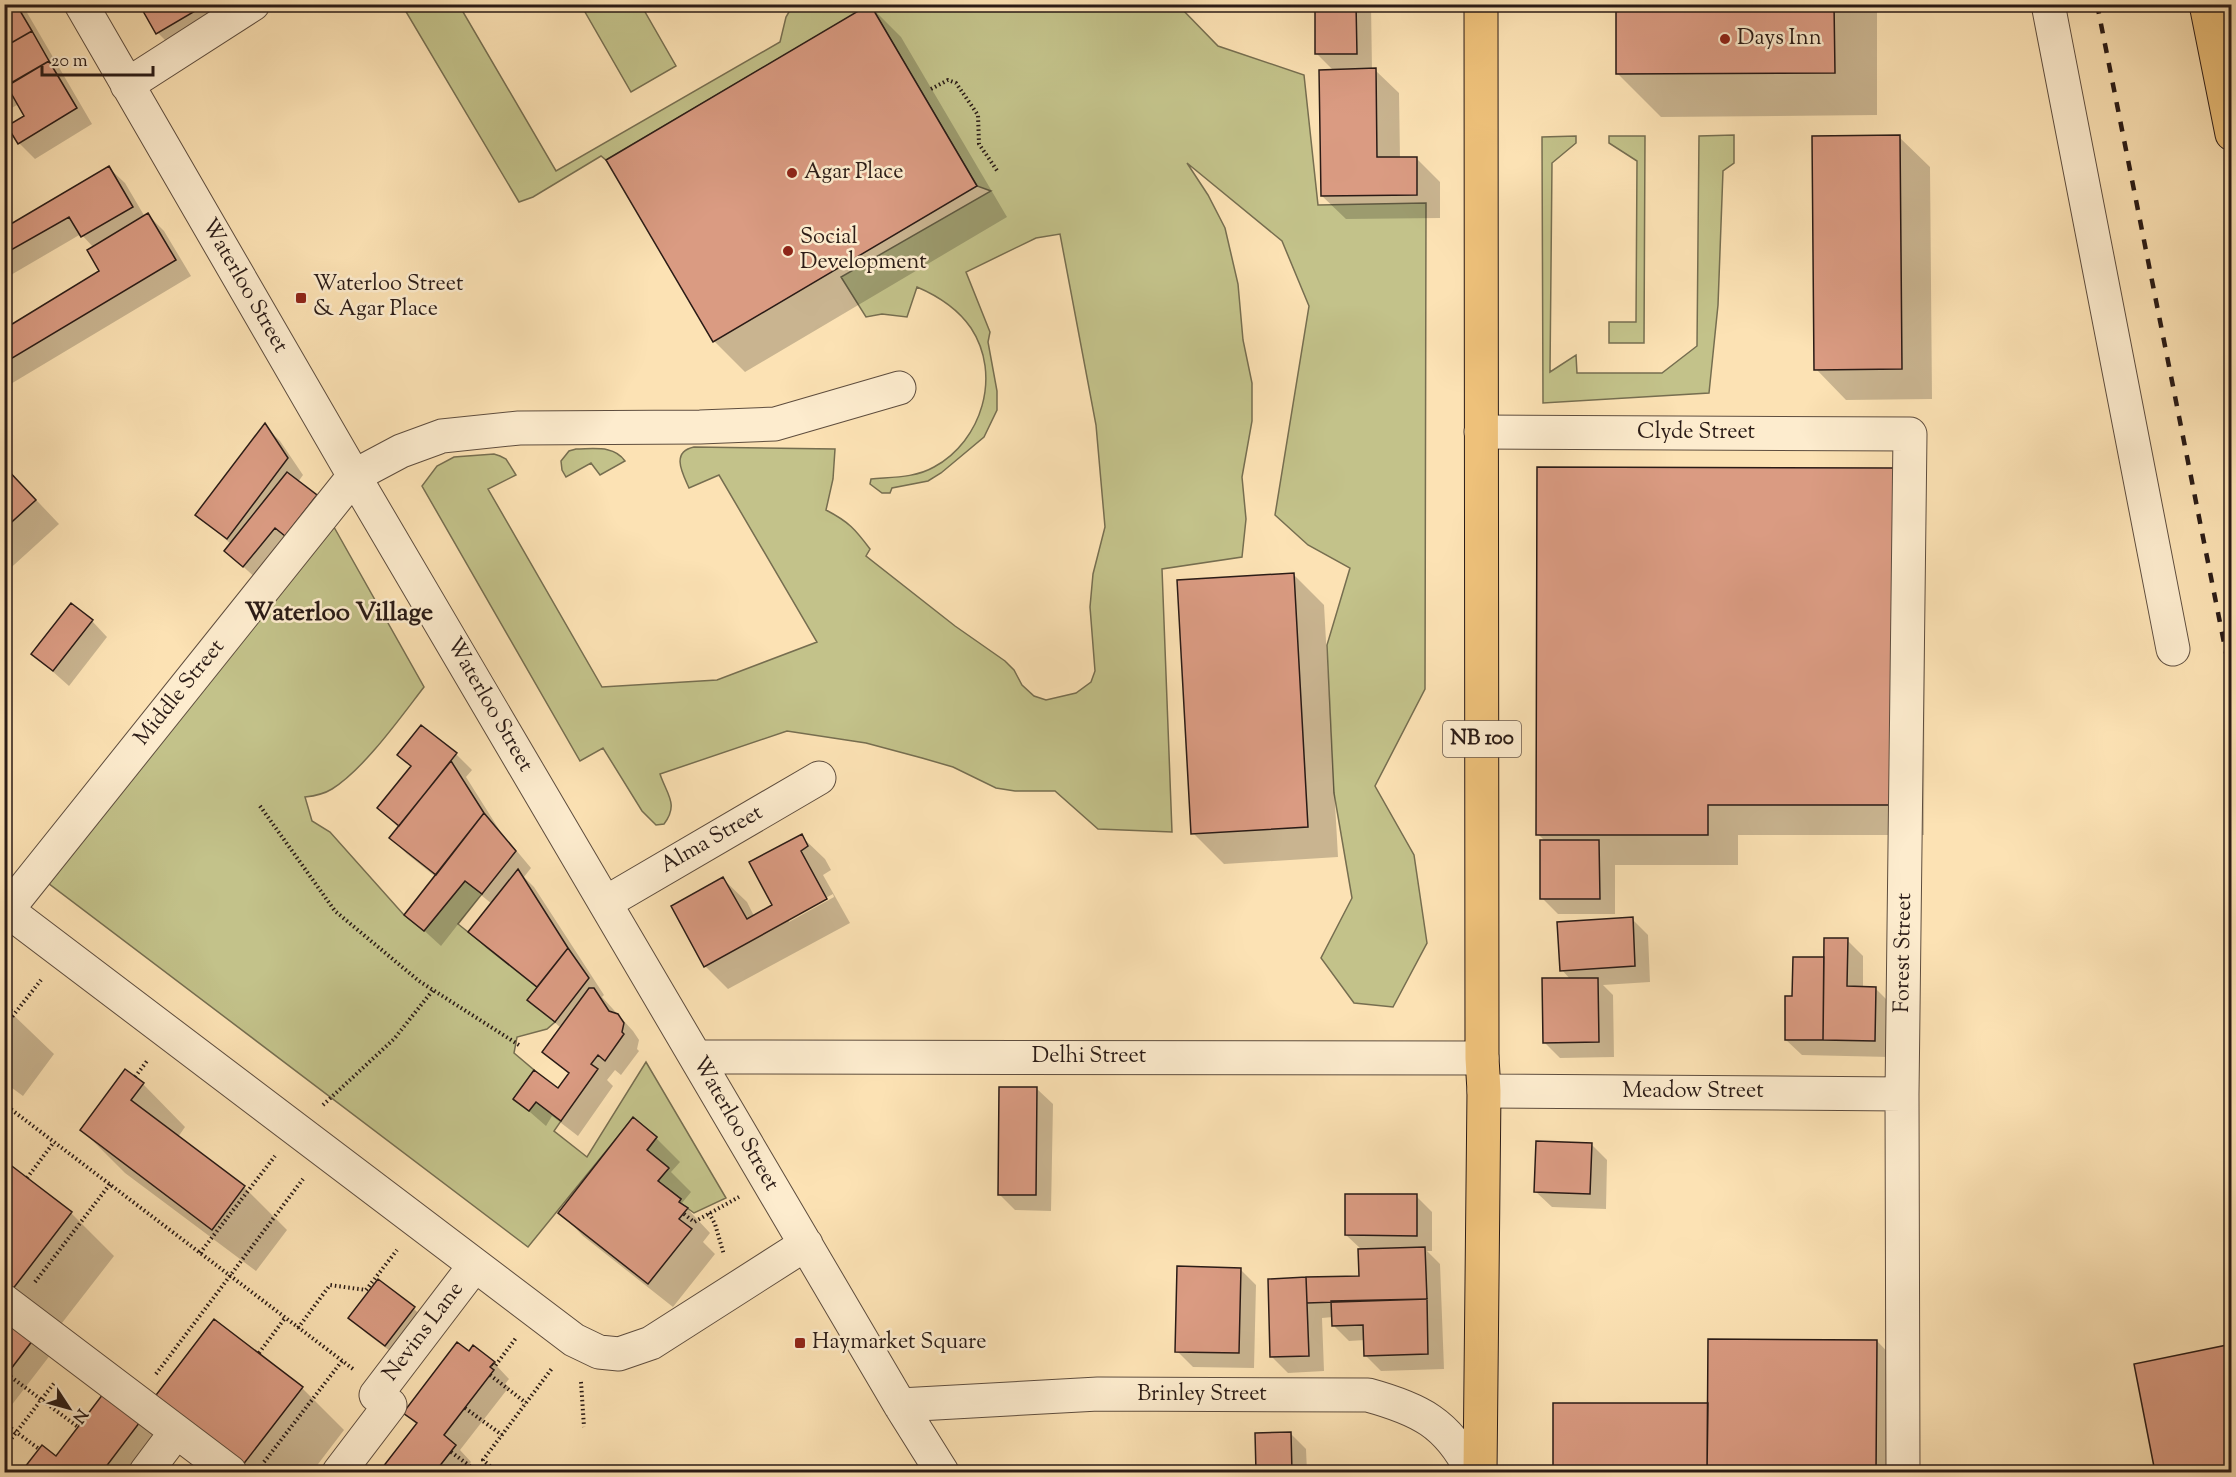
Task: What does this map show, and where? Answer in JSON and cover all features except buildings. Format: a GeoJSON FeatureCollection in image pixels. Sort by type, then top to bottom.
{"type":"FeatureCollection","features":[{"type":"Feature","properties":{"kind":"main road","name":"NB 100"},"geometry":{"type":"LineString","coordinates":[[1480,1473],[1484,1091],[1482,1058],[1481,4]]}},
{"type":"Feature","properties":{"kind":"main road"},"geometry":{"type":"LineString","coordinates":[[2206,4],[2232,134]]}},
{"type":"Feature","properties":{"kind":"street","name":"Waterloo Street"},"geometry":{"type":"LineString","coordinates":[[81,4],[354,476],[900,1405]]}},
{"type":"Feature","properties":{"kind":"street"},"geometry":{"type":"LineString","coordinates":[[127,85],[253,4]]}},
{"type":"Feature","properties":{"kind":"street"},"geometry":{"type":"LineString","coordinates":[[2049,4],[2174,649]]}},
{"type":"Feature","properties":{"kind":"street"},"geometry":{"type":"LineString","coordinates":[[354,476],[401,451],[442,436],[519,428],[700,427],[776,424],[899,388]]}},
{"type":"Feature","properties":{"kind":"street","name":"Clyde Street"},"geometry":{"type":"LineString","coordinates":[[1482,432],[1911,434]]}},
{"type":"Feature","properties":{"kind":"street","name":"Forest Street"},"geometry":{"type":"LineString","coordinates":[[1903,1473],[1902,1094],[1911,434]]}},
{"type":"Feature","properties":{"kind":"street","name":"Middle Street"},"geometry":{"type":"LineString","coordinates":[[6,909],[354,476]]}},
{"type":"Feature","properties":{"kind":"street","name":"Alma Street"},"geometry":{"type":"LineString","coordinates":[[605,903],[819,778]]}},
{"type":"Feature","properties":{"kind":"street"},"geometry":{"type":"LineString","coordinates":[[6,909],[574,1340],[599,1352],[619,1354],[651,1343],[806,1244]]}},
{"type":"Feature","properties":{"kind":"street","name":"Delhi Street"},"geometry":{"type":"LineString","coordinates":[[696,1057],[1482,1058]]}},
{"type":"Feature","properties":{"kind":"street","name":"Meadow Street"},"geometry":{"type":"LineString","coordinates":[[1484,1091],[1902,1094]]}},
{"type":"Feature","properties":{"kind":"street","name":"Nevins Lane"},"geometry":{"type":"LineString","coordinates":[[339,1473],[390,1406],[382,1397],[475,1265]]}},
{"type":"Feature","properties":{"kind":"street"},"geometry":{"type":"LineString","coordinates":[[9,1305],[230,1473]]}},
{"type":"Feature","properties":{"kind":"street","name":"Brinley Street"},"geometry":{"type":"LineString","coordinates":[[900,1405],[1098,1395],[1368,1395],[1403,1405],[1426,1417],[1447,1434],[1472,1473]]}},
{"type":"Feature","properties":{"kind":"street"},"geometry":{"type":"LineString","coordinates":[[900,1405],[925,1473]]}},
{"type":"Feature","properties":{"kind":"street"},"geometry":{"type":"LineString","coordinates":[[900,1405],[942,1473]]}},
{"type":"Feature","properties":{"kind":"street"},"geometry":{"type":"LineString","coordinates":[[146,1473],[176,1432]]}},
{"type":"Feature","properties":{"kind":"path"},"geometry":{"type":"LineString","coordinates":[[931,89],[948,80],[956,83],[978,115],[979,144],[998,172]]}},
{"type":"Feature","properties":{"kind":"path"},"geometry":{"type":"LineString","coordinates":[[260,806],[335,912],[419,981],[519,1045]]}},
{"type":"Feature","properties":{"kind":"path"},"geometry":{"type":"LineString","coordinates":[[4,1027],[63,952]]}},
{"type":"Feature","properties":{"kind":"path"},"geometry":{"type":"LineString","coordinates":[[200,1253],[296,1129],[394,1039],[433,990]]}},
{"type":"Feature","properties":{"kind":"path"},"geometry":{"type":"LineString","coordinates":[[4,1104],[342,1361],[382,1397]]}},
{"type":"Feature","properties":{"kind":"path"},"geometry":{"type":"LineString","coordinates":[[27,1178],[54,1142]]}},
{"type":"Feature","properties":{"kind":"path"},"geometry":{"type":"LineString","coordinates":[[136,1401],[324,1150]]}},
{"type":"Feature","properties":{"kind":"path"},"geometry":{"type":"LineString","coordinates":[[9,1305],[110,1184]]}},
{"type":"Feature","properties":{"kind":"path"},"geometry":{"type":"LineString","coordinates":[[684,1214],[694,1222],[708,1214],[713,1220]]}},
{"type":"Feature","properties":{"kind":"path"},"geometry":{"type":"LineString","coordinates":[[298,1328],[330,1285],[367,1291],[419,1222]]}},
{"type":"Feature","properties":{"kind":"path"},"geometry":{"type":"LineString","coordinates":[[259,1353],[285,1318]]}},
{"type":"Feature","properties":{"kind":"path"},"geometry":{"type":"LineString","coordinates":[[497,1473],[483,1460],[574,1340]]}},
{"type":"Feature","properties":{"kind":"path"},"geometry":{"type":"LineString","coordinates":[[4,1435],[11,1439],[75,1355]]}},
{"type":"Feature","properties":{"kind":"path"},"geometry":{"type":"LineString","coordinates":[[263,1463],[342,1361]]}},
{"type":"Feature","properties":{"kind":"path"},"geometry":{"type":"LineString","coordinates":[[7,1374],[78,1427]]}},
{"type":"Feature","properties":{"kind":"path"},"geometry":{"type":"LineString","coordinates":[[490,1375],[526,1403]]}},
{"type":"Feature","properties":{"kind":"path"},"geometry":{"type":"LineString","coordinates":[[465,1408],[502,1435]]}},
{"type":"Feature","properties":{"kind":"path"},"geometry":{"type":"LineString","coordinates":[[4,1423],[39,1449]]}},
{"type":"Feature","properties":{"kind":"path"},"geometry":{"type":"LineString","coordinates":[[451,1452],[478,1473]]}},
{"type":"Feature","properties":{"kind":"shaded area"},"geometry":{"type":"Polygon","coordinates":[[[402,5],[459,5],[556,171],[780,42],[786,17],[793,5],[870,5],[606,160],[601,156],[533,197],[519,202],[402,5]]]}},
{"type":"Feature","properties":{"kind":"shaded area"},"geometry":{"type":"Polygon","coordinates":[[[581,5],[641,5],[676,66],[631,92],[581,5]]]}},
{"type":"Feature","properties":{"kind":"shaded area"},"geometry":{"type":"Polygon","coordinates":[[[870,5],[1178,5],[1218,46],[1304,75],[1318,205],[1426,203],[1425,689],[1375,786],[1414,855],[1427,943],[1393,1007],[1354,1003],[1321,958],[1352,898],[1334,793],[1327,645],[1350,568],[1308,545],[1275,515],[1309,306],[1282,241],[1187,163],[1208,195],[1225,228],[1238,284],[1243,340],[1252,383],[1252,421],[1242,477],[1246,519],[1242,557],[1162,569],[1172,832],[1098,829],[1055,791],[1015,791],[996,788],[953,767],[922,758],[866,743],[787,731],[660,774],[670,799],[671,811],[664,824],[656,825],[642,811],[603,748],[580,761],[422,486],[437,466],[454,457],[494,454],[506,459],[516,475],[488,489],[602,687],[717,680],[817,642],[719,475],[689,488],[680,464],[682,454],[694,447],[835,449],[833,479],[826,510],[846,522],[860,536],[870,549],[866,556],[955,626],[1005,661],[1014,670],[1022,685],[1034,696],[1046,700],[1076,693],[1091,682],[1095,671],[1090,607],[1093,574],[1105,527],[1096,425],[1060,234],[1036,238],[966,272],[990,332],[988,342],[997,391],[997,410],[984,437],[928,481],[892,488],[890,493],[882,493],[870,484],[871,479],[927,471],[951,455],[975,424],[986,386],[985,366],[980,346],[971,328],[954,309],[940,299],[917,287],[907,317],[882,314],[866,317],[841,277],[991,191],[977,186],[870,5]]]}},
{"type":"Feature","properties":{"kind":"shaded area"},"geometry":{"type":"Polygon","coordinates":[[[1734,135],[1734,163],[1723,171],[1718,305],[1709,393],[1543,403],[1542,137],[1576,136],[1576,143],[1552,163],[1550,372],[1576,355],[1577,373],[1662,373],[1697,346],[1699,136],[1734,135]]]}},
{"type":"Feature","properties":{"kind":"shaded area"},"geometry":{"type":"Polygon","coordinates":[[[1609,136],[1645,136],[1644,343],[1609,343],[1609,322],[1636,322],[1637,161],[1609,143],[1609,136]]]}},
{"type":"Feature","properties":{"kind":"shaded area"},"geometry":{"type":"Polygon","coordinates":[[[576,449],[609,450],[625,461],[600,475],[591,463],[566,477],[561,461],[569,451],[576,449]]]}},
{"type":"Feature","properties":{"kind":"shaded area"},"geometry":{"type":"Polygon","coordinates":[[[330,520],[424,687],[381,742],[356,769],[329,791],[305,797],[312,821],[330,832],[404,915],[424,931],[465,881],[482,894],[458,924],[537,987],[555,1022],[547,1029],[517,1037],[514,1053],[534,1070],[514,1100],[529,1111],[536,1102],[561,1121],[554,1131],[587,1157],[646,1062],[726,1198],[694,1213],[679,1202],[681,1199],[658,1181],[668,1167],[647,1150],[657,1137],[633,1118],[528,1247],[48,883],[330,520]]]}},
{"type":"Feature","properties":{"kind":"railway"},"geometry":{"type":"LineString","coordinates":[[2097,4],[2232,683]]}},
{"type":"Feature","properties":{"kind":"place","name":"Days Inn"},"geometry":{"type":"Point","coordinates":[1725,39]}},
{"type":"Feature","properties":{"kind":"place","name":"Agar Place"},"geometry":{"type":"Point","coordinates":[792,173]}},
{"type":"Feature","properties":{"kind":"place","name":"Social Development"},"geometry":{"type":"Point","coordinates":[788,251]}},
{"type":"Feature","properties":{"kind":"place","name":"Waterloo Street & Agar Place"},"geometry":{"type":"Point","coordinates":[301,298]}},
{"type":"Feature","properties":{"kind":"place","name":"Haymarket Square"},"geometry":{"type":"Point","coordinates":[800,1343]}},
{"type":"Feature","properties":{"kind":"district","name":"Waterloo Village"},"geometry":{"type":"Point","coordinates":[339,613]}}]}
